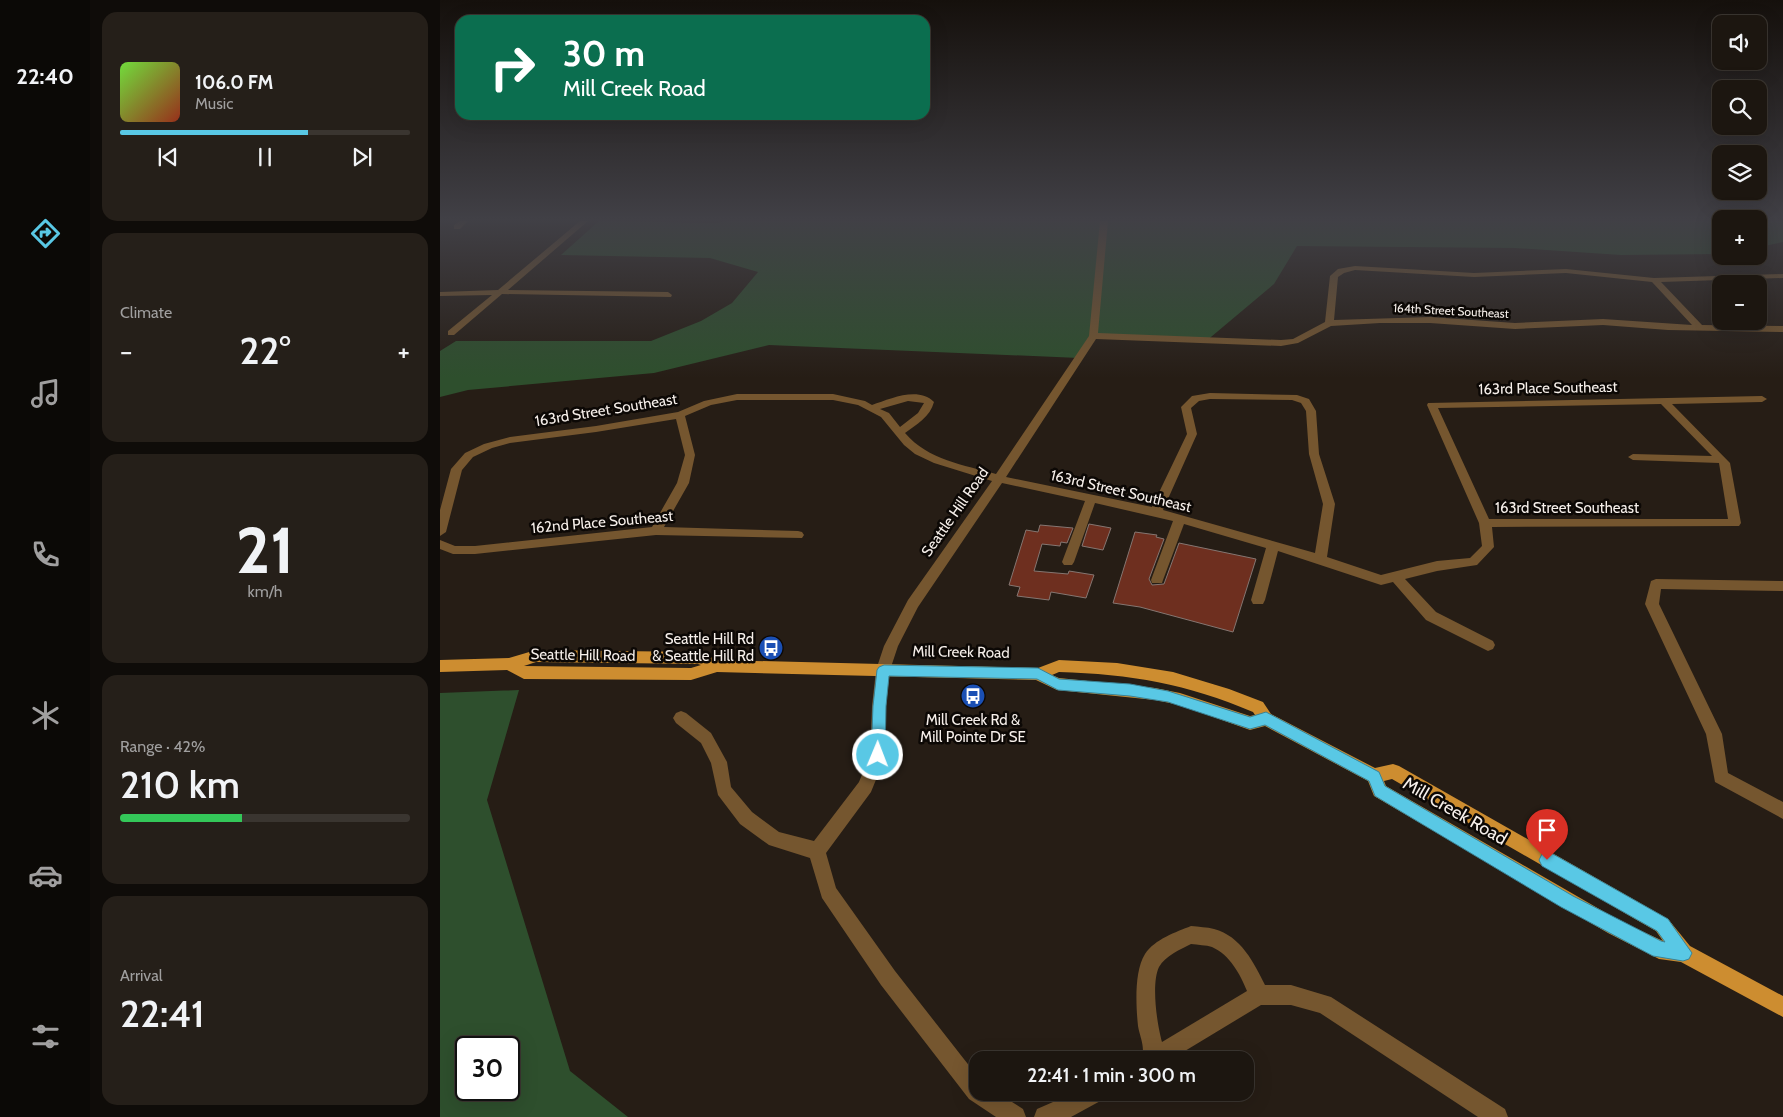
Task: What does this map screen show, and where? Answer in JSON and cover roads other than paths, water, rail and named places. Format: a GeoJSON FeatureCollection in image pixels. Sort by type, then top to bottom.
{"type":"FeatureCollection","features":[{"type":"Feature","properties":{"kind":"main road","name":"Seattle Hill Road"},"geometry":{"type":"LineString","coordinates":[[440,666],[509,664],[524,673],[691,674],[717,666],[884,670]]}},
{"type":"Feature","properties":{"kind":"main road","name":"Mill Creek Road"},"geometry":{"type":"LineString","coordinates":[[884,670],[1038,674],[1058,684],[1155,694],[1180,699],[1250,723],[1266,718],[1374,776],[1380,791],[1567,901],[1659,950],[1683,953],[1783,1007]]}},
{"type":"Feature","properties":{"kind":"main road","name":"Mill Creek Road"},"geometry":{"type":"LineString","coordinates":[[1374,776],[1393,771],[1662,925],[1683,953]]}},
{"type":"Feature","properties":{"kind":"street"},"geometry":{"type":"LineString","coordinates":[[451,333],[524,273]]}},
{"type":"Feature","properties":{"kind":"street","name":"Seattle Hill Road"},"geometry":{"type":"LineString","coordinates":[[884,670],[891,646],[913,604],[999,479],[1093,336],[1099,273]]}},
{"type":"Feature","properties":{"kind":"street"},"geometry":{"type":"LineString","coordinates":[[1329,323],[1334,276],[1338,273]]}},
{"type":"Feature","properties":{"kind":"street"},"geometry":{"type":"LineString","coordinates":[[1431,273],[1474,276],[1527,273]]}},
{"type":"Feature","properties":{"kind":"street"},"geometry":{"type":"LineString","coordinates":[[1587,273],[1654,280],[1783,276]]}},
{"type":"Feature","properties":{"kind":"street"},"geometry":{"type":"LineString","coordinates":[[1654,280],[1700,328]]}},
{"type":"Feature","properties":{"kind":"street"},"geometry":{"type":"LineString","coordinates":[[440,294],[502,292],[668,295]]}},
{"type":"Feature","properties":{"kind":"street","name":"164th Street Southeast"},"geometry":{"type":"LineString","coordinates":[[1093,336],[1281,343],[1295,341],[1329,323],[1430,320],[1515,326],[1586,322],[1700,328],[1783,329]]}},
{"type":"Feature","properties":{"kind":"street","name":"163rd Street Southeast"},"geometry":{"type":"LineString","coordinates":[[440,532],[457,469],[469,455],[488,446],[510,440],[596,429],[680,415],[708,403],[737,396],[833,397],[861,403],[885,415],[919,452],[938,461],[999,479],[1156,512],[1320,559],[1381,580],[1437,566],[1473,562],[1488,547],[1485,523],[1735,523],[1725,463],[1721,460]]}},
{"type":"Feature","properties":{"kind":"street"},"geometry":{"type":"LineString","coordinates":[[1156,512],[1192,434],[1186,407],[1196,398],[1210,396],[1292,398],[1305,401],[1311,411],[1314,454],[1329,504],[1320,559]]}},
{"type":"Feature","properties":{"kind":"street"},"geometry":{"type":"LineString","coordinates":[[873,408],[907,399],[918,398],[928,402],[928,408],[924,414],[899,432]]}},
{"type":"Feature","properties":{"kind":"street","name":"163rd Place Southeast"},"geometry":{"type":"LineString","coordinates":[[1485,523],[1432,405],[1762,400]]}},
{"type":"Feature","properties":{"kind":"street"},"geometry":{"type":"LineString","coordinates":[[1665,402],[1721,460]]}},
{"type":"Feature","properties":{"kind":"street"},"geometry":{"type":"LineString","coordinates":[[656,531],[683,483],[690,455],[680,415]]}},
{"type":"Feature","properties":{"kind":"street"},"geometry":{"type":"LineString","coordinates":[[1632,457],[1721,460]]}},
{"type":"Feature","properties":{"kind":"street"},"geometry":{"type":"LineString","coordinates":[[1068,562],[1091,499]]}},
{"type":"Feature","properties":{"kind":"street"},"geometry":{"type":"LineString","coordinates":[[1157,580],[1180,519]]}},
{"type":"Feature","properties":{"kind":"street","name":"162nd Place Southeast"},"geometry":{"type":"LineString","coordinates":[[440,544],[453,550],[475,550],[656,531],[798,535]]}},
{"type":"Feature","properties":{"kind":"street"},"geometry":{"type":"LineString","coordinates":[[1258,600],[1273,546]]}},
{"type":"Feature","properties":{"kind":"street"},"geometry":{"type":"LineString","coordinates":[[1395,576],[1431,616],[1488,645]]}},
{"type":"Feature","properties":{"kind":"street"},"geometry":{"type":"LineString","coordinates":[[1783,586],[1656,584],[1652,604],[1714,734],[1721,777],[1783,811]]}},
{"type":"Feature","properties":{"kind":"street"},"geometry":{"type":"LineString","coordinates":[[817,851],[865,788],[878,755],[879,706],[884,670]]}},
{"type":"Feature","properties":{"kind":"street"},"geometry":{"type":"LineString","coordinates":[[681,718],[706,738],[718,762],[724,790],[746,818],[775,839],[817,851]]}},
{"type":"Feature","properties":{"kind":"street"},"geometry":{"type":"LineString","coordinates":[[817,851],[828,892],[888,978],[976,1092],[1015,1117]]}},
{"type":"Feature","properties":{"kind":"street"},"geometry":{"type":"LineString","coordinates":[[1152,1051],[1146,1006],[1146,980],[1152,960],[1171,944],[1192,936],[1214,938],[1232,950],[1246,967],[1259,995]]}},
{"type":"Feature","properties":{"kind":"street"},"geometry":{"type":"LineString","coordinates":[[1166,1051],[1259,995],[1290,995],[1324,1004],[1497,1117]]}},
{"type":"Feature","properties":{"kind":"street"},"geometry":{"type":"LineString","coordinates":[[1045,1117],[1082,1101]]}},
{"type":"Feature","properties":{"kind":"place","name":"Seattle Hill Rd & Seattle Hill Rd"},"geometry":{"type":"Point","coordinates":[771,648]}},
{"type":"Feature","properties":{"kind":"place","name":"Mill Creek Rd & Mill Pointe Dr SE"},"geometry":{"type":"Point","coordinates":[973,696]}}]}
